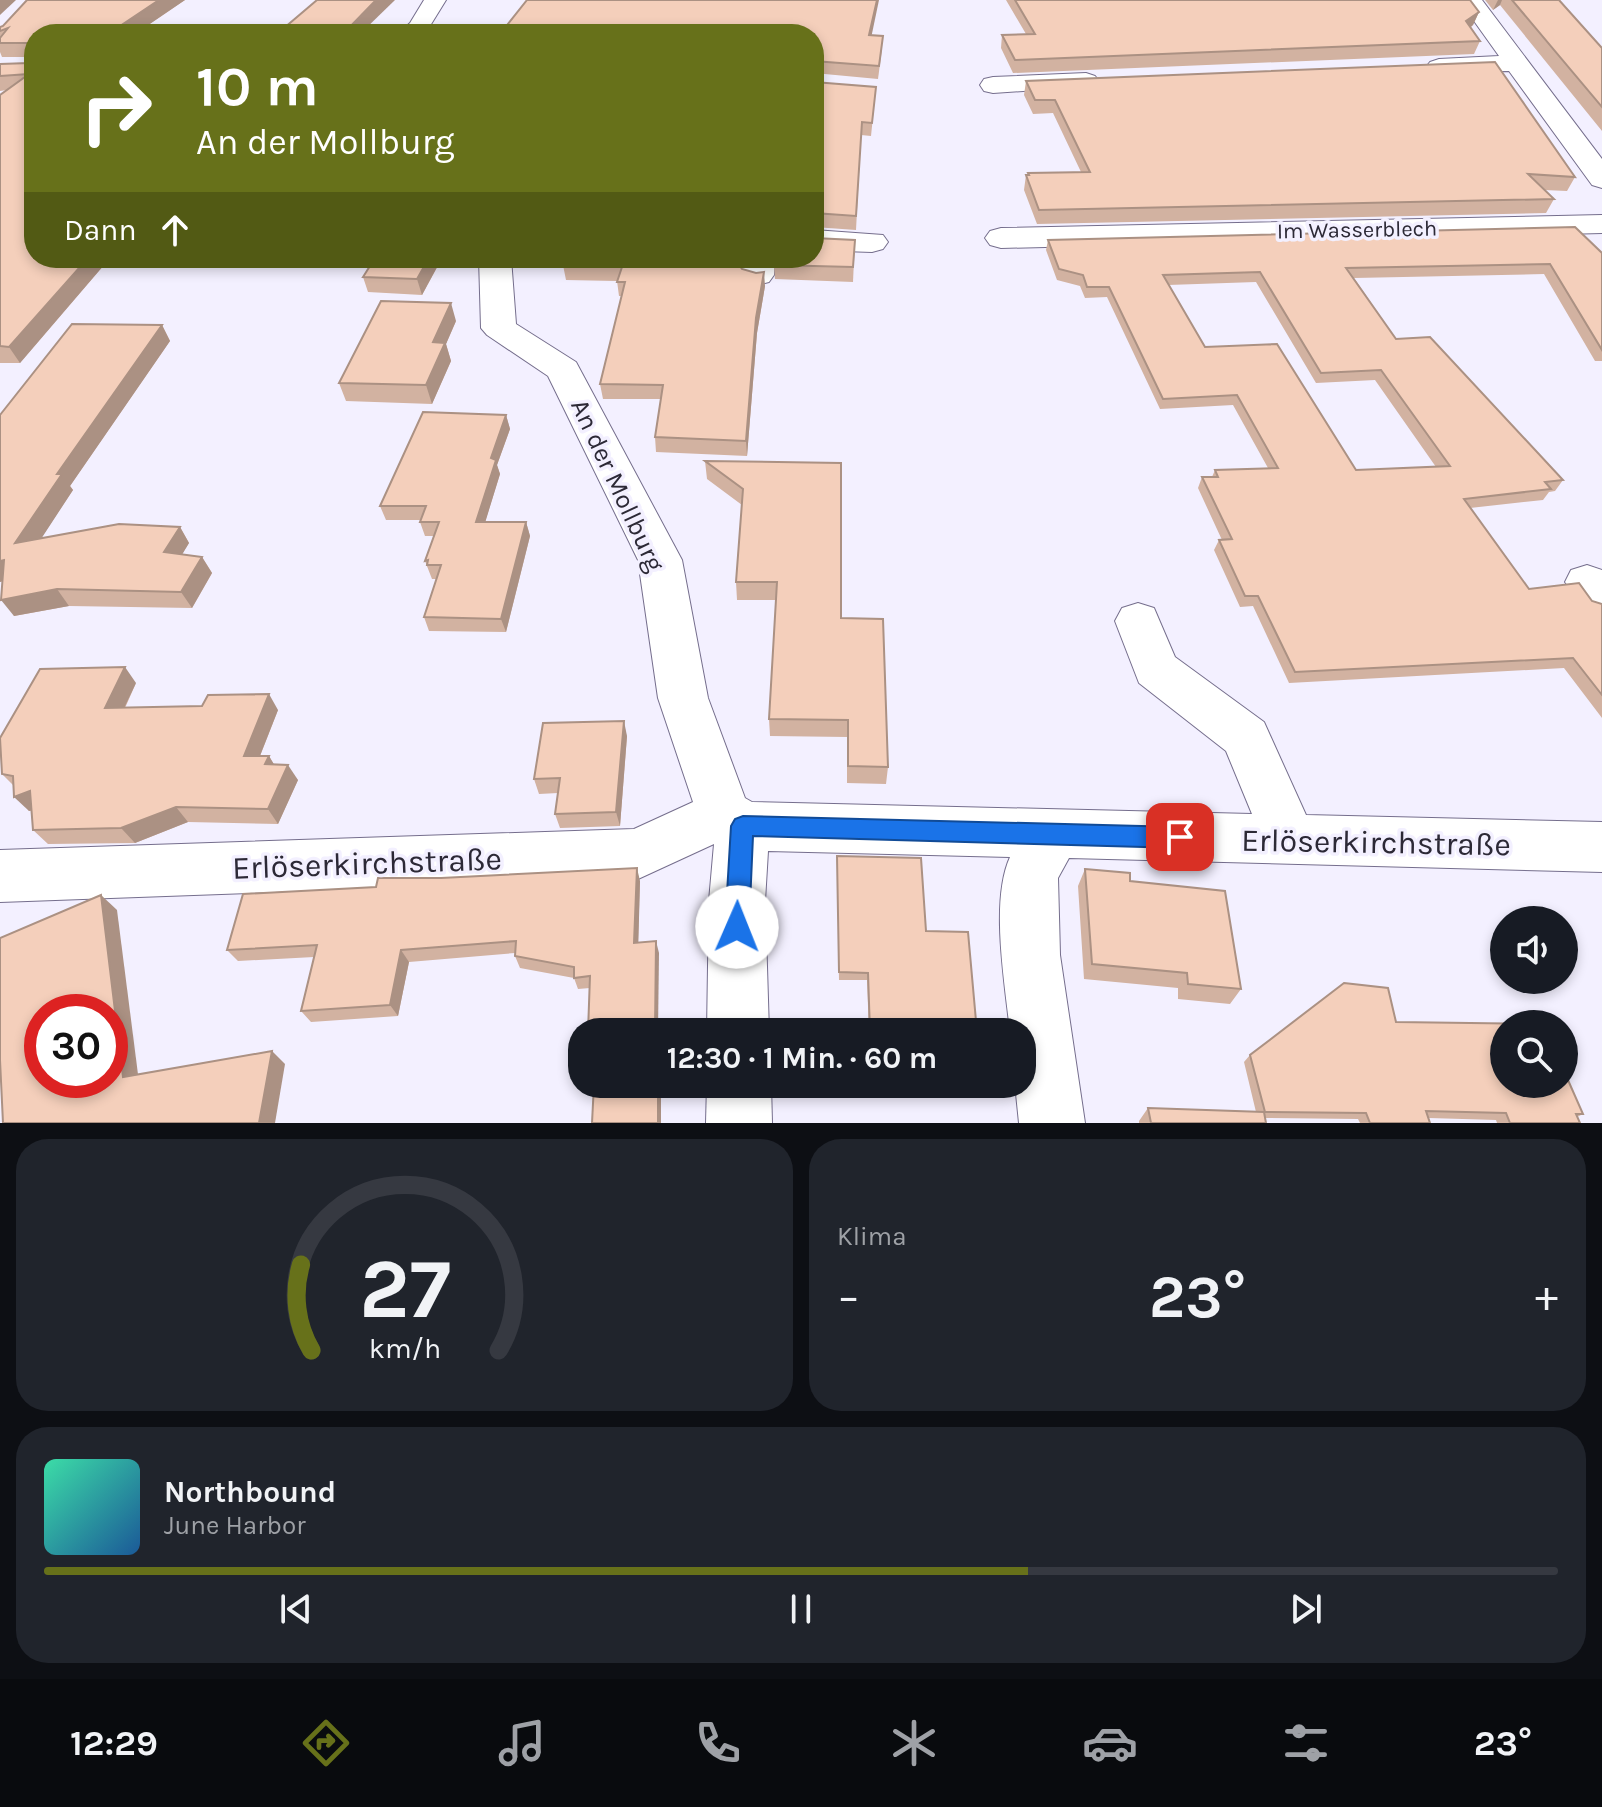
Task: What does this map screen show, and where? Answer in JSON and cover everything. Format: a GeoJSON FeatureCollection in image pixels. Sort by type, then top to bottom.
{"type":"FeatureCollection","features":[{"type":"Feature","properties":{"kind":"street"},"geometry":{"type":"LineString","coordinates":[[422,24],[435,0]]}},
{"type":"Feature","properties":{"kind":"street"},"geometry":{"type":"LineString","coordinates":[[1470,0],[1602,179]]}},
{"type":"Feature","properties":{"kind":"street"},"geometry":{"type":"LineString","coordinates":[[1408,68],[1518,63]]}},
{"type":"Feature","properties":{"kind":"street"},"geometry":{"type":"LineString","coordinates":[[993,85],[1115,80]]}},
{"type":"Feature","properties":{"kind":"street","name":"Im Wasserblech"},"geometry":{"type":"LineString","coordinates":[[1001,238],[1602,224]]}},
{"type":"Feature","properties":{"kind":"street"},"geometry":{"type":"LineString","coordinates":[[824,240],[872,242]]}},
{"type":"Feature","properties":{"kind":"street","name":"An der Mollburg"},"geometry":{"type":"LineString","coordinates":[[496,268],[499,328],[563,370],[660,560],[683,698],[733,820],[738,1018]]}},
{"type":"Feature","properties":{"kind":"street"},"geometry":{"type":"LineString","coordinates":[[1138,621],[1156,669],[1246,737],[1290,841]]}},
{"type":"Feature","properties":{"kind":"street"},"geometry":{"type":"LineString","coordinates":[[733,820],[1053,835],[1030,875],[1031,955],[1052,1123]]}},
{"type":"Feature","properties":{"kind":"street","name":"Erlöserkirchstraße"},"geometry":{"type":"LineString","coordinates":[[0,876],[638,854],[733,820]]}},
{"type":"Feature","properties":{"kind":"street","name":"Erlöserkirchstraße"},"geometry":{"type":"LineString","coordinates":[[1053,835],[1602,847]]}},
{"type":"Feature","properties":{"kind":"street"},"geometry":{"type":"LineString","coordinates":[[739,1098],[739,1123]]}},
{"type":"Feature","properties":{"kind":"building"},"geometry":{"type":"Polygon","coordinates":[[[27,0],[159,0],[123,24],[24,24],[24,43],[0,43],[8,28],[0,31],[27,0]]]}},
{"type":"Feature","properties":{"kind":"building"},"geometry":{"type":"Polygon","coordinates":[[[317,0],[376,0],[353,24],[289,24],[317,0]]]}},
{"type":"Feature","properties":{"kind":"building"},"geometry":{"type":"Polygon","coordinates":[[[527,0],[877,0],[869,35],[883,36],[879,66],[824,62],[824,24],[508,24],[527,0]]]}},
{"type":"Feature","properties":{"kind":"building"},"geometry":{"type":"Polygon","coordinates":[[[1015,0],[1470,0],[1479,12],[1466,21],[1480,41],[1015,60],[1002,35],[1035,34],[1015,0]]]}},
{"type":"Feature","properties":{"kind":"building"},"geometry":{"type":"Polygon","coordinates":[[[1512,0],[1559,0],[1602,48],[1602,107],[1512,0]]]}},
{"type":"Feature","properties":{"kind":"building"},"geometry":{"type":"Polygon","coordinates":[[[1495,62],[1575,177],[1528,174],[1554,199],[1039,210],[1026,175],[1090,172],[1055,100],[1035,100],[1026,81],[1495,62]]]}},
{"type":"Feature","properties":{"kind":"building"},"geometry":{"type":"Polygon","coordinates":[[[24,63],[24,74],[0,76],[0,64],[24,63]]]}},
{"type":"Feature","properties":{"kind":"building"},"geometry":{"type":"Polygon","coordinates":[[[24,78],[24,268],[79,268],[9,347],[0,346],[0,95],[24,78]]]}},
{"type":"Feature","properties":{"kind":"building"},"geometry":{"type":"Polygon","coordinates":[[[824,83],[876,87],[872,123],[862,122],[856,216],[824,214],[824,83]]]}},
{"type":"Feature","properties":{"kind":"building"},"geometry":{"type":"Polygon","coordinates":[[[1575,227],[1602,253],[1602,350],[1550,264],[1346,268],[1396,339],[1430,337],[1563,480],[1545,482],[1551,489],[1464,499],[1529,589],[1579,583],[1592,601],[1602,604],[1602,695],[1573,658],[1295,672],[1258,596],[1245,596],[1219,540],[1232,539],[1202,477],[1218,477],[1215,470],[1278,468],[1237,395],[1163,399],[1109,287],[1087,287],[1083,275],[1059,269],[1048,240],[1575,227]],[[1260,272],[1163,275],[1205,347],[1277,344],[1356,470],[1450,466],[1381,370],[1321,373],[1260,272]]]}},
{"type":"Feature","properties":{"kind":"building"},"geometry":{"type":"Polygon","coordinates":[[[824,238],[855,240],[853,267],[824,266],[824,238]]]}},
{"type":"Feature","properties":{"kind":"building"},"geometry":{"type":"Polygon","coordinates":[[[369,268],[423,268],[417,279],[363,277],[369,268]]]}},
{"type":"Feature","properties":{"kind":"building"},"geometry":{"type":"Polygon","coordinates":[[[622,268],[741,268],[764,272],[756,318],[746,441],[655,437],[663,385],[600,384],[625,282],[617,282],[622,268]]]}},
{"type":"Feature","properties":{"kind":"building"},"geometry":{"type":"Polygon","coordinates":[[[381,301],[451,303],[433,342],[445,343],[426,385],[339,383],[381,301]]]}},
{"type":"Feature","properties":{"kind":"building"},"geometry":{"type":"Polygon","coordinates":[[[72,324],[162,325],[57,474],[62,474],[15,543],[119,524],[180,527],[164,552],[202,557],[181,592],[57,589],[1,600],[4,560],[0,561],[0,415],[72,324]]]}},
{"type":"Feature","properties":{"kind":"building"},"geometry":{"type":"Polygon","coordinates":[[[423,412],[506,415],[491,458],[496,460],[476,522],[526,522],[501,619],[424,617],[441,565],[427,565],[428,560],[425,561],[439,522],[420,522],[426,506],[380,506],[423,412]]]}},
{"type":"Feature","properties":{"kind":"building"},"geometry":{"type":"Polygon","coordinates":[[[705,461],[841,463],[841,618],[883,619],[888,767],[848,766],[848,720],[769,719],[777,582],[736,582],[743,489],[705,461]]]}},
{"type":"Feature","properties":{"kind":"building"},"geometry":{"type":"Polygon","coordinates":[[[125,667],[105,708],[202,706],[208,695],[269,694],[244,756],[269,756],[265,764],[288,765],[268,809],[176,807],[121,828],[33,830],[30,791],[14,797],[13,776],[2,774],[0,738],[40,669],[125,667]]]}},
{"type":"Feature","properties":{"kind":"building"},"geometry":{"type":"Polygon","coordinates":[[[624,721],[616,812],[555,814],[560,778],[534,779],[543,723],[624,721]]]}},
{"type":"Feature","properties":{"kind":"building"},"geometry":{"type":"Polygon","coordinates":[[[837,856],[921,858],[926,931],[968,932],[976,1018],[870,1018],[868,973],[839,972],[837,856]]]}},
{"type":"Feature","properties":{"kind":"building"},"geometry":{"type":"Polygon","coordinates":[[[637,868],[634,943],[656,941],[655,1018],[588,1018],[590,976],[574,978],[574,967],[515,956],[516,941],[401,950],[390,1005],[301,1011],[317,945],[227,950],[243,894],[376,887],[378,878],[441,878],[637,868]]]}},
{"type":"Feature","properties":{"kind":"building"},"geometry":{"type":"Polygon","coordinates":[[[1085,869],[1130,873],[1130,881],[1225,891],[1241,989],[1188,984],[1187,973],[1092,964],[1085,869]]]}},
{"type":"Feature","properties":{"kind":"building"},"geometry":{"type":"Polygon","coordinates":[[[101,895],[113,994],[24,994],[24,1098],[128,1098],[128,1076],[272,1051],[259,1123],[3,1123],[0,938],[101,895]]]}},
{"type":"Feature","properties":{"kind":"building"},"geometry":{"type":"Polygon","coordinates":[[[1344,983],[1388,988],[1396,1022],[1490,1023],[1490,1098],[1576,1098],[1583,1114],[1576,1114],[1580,1123],[1510,1123],[1506,1113],[1426,1111],[1430,1123],[1370,1123],[1366,1113],[1265,1112],[1250,1055],[1344,983]]]}},
{"type":"Feature","properties":{"kind":"building"},"geometry":{"type":"Polygon","coordinates":[[[593,1098],[658,1098],[658,1123],[592,1123],[593,1098]]]}},
{"type":"Feature","properties":{"kind":"building"},"geometry":{"type":"Polygon","coordinates":[[[1148,1108],[1264,1112],[1266,1123],[1151,1123],[1148,1108]]]}},
{"type":"Feature","properties":{"kind":"route"},"geometry":{"type":"LineString","coordinates":[[737,927],[743,826],[1180,837]]}}]}
